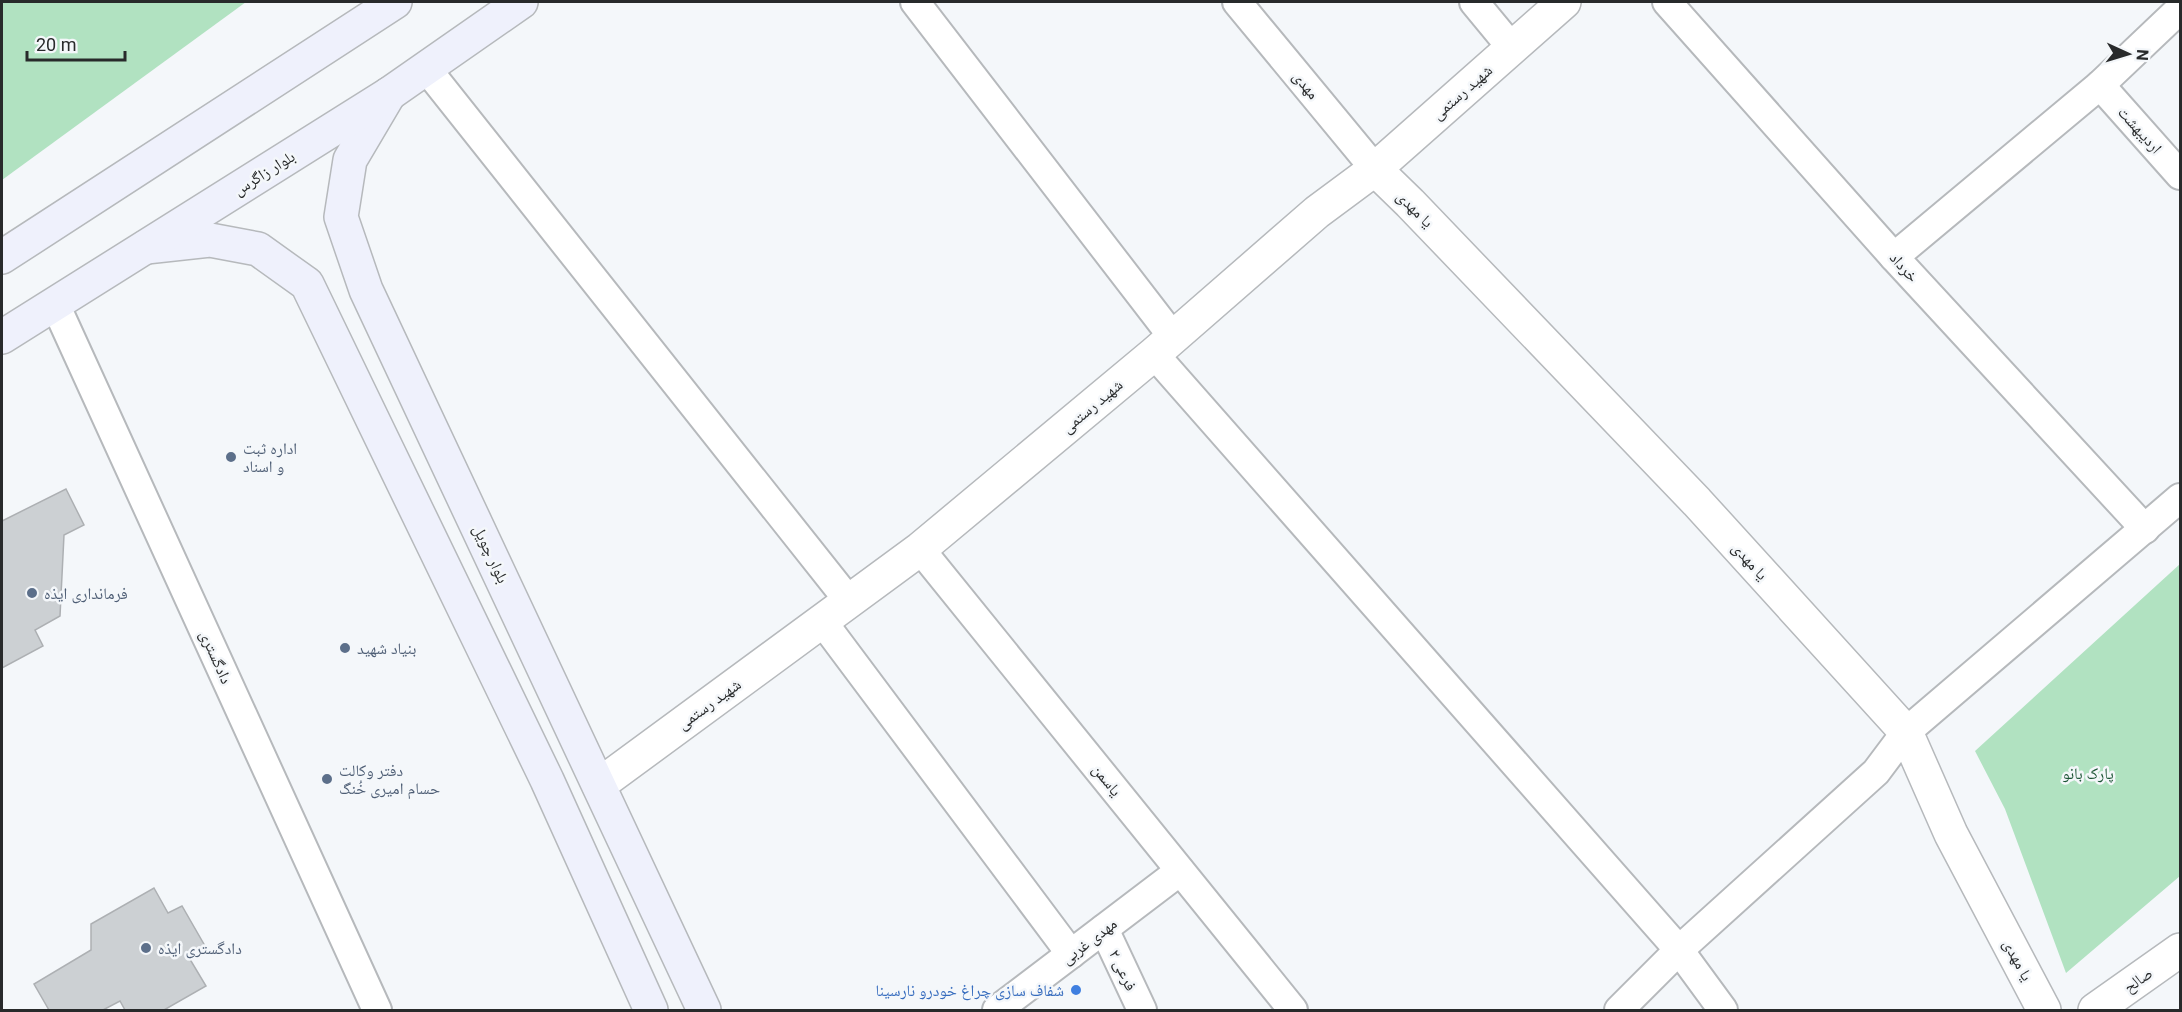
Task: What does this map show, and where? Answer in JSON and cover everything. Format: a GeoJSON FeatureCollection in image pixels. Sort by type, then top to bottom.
{"type":"FeatureCollection","features":[{"type":"Feature","properties":{"kind":"main road"},"geometry":{"type":"LineString","coordinates":[[2,257],[395,2]]}},
{"type":"Feature","properties":{"kind":"main road","name":"بلوار زاگرس"},"geometry":{"type":"LineString","coordinates":[[2,337],[389,94],[521,2]]}},
{"type":"Feature","properties":{"kind":"main road","name":"بلوار چویل"},"geometry":{"type":"LineString","coordinates":[[389,94],[350,160],[341,217],[366,290],[704,1011]]}},
{"type":"Feature","properties":{"kind":"main road"},"geometry":{"type":"LineString","coordinates":[[146,247],[210,240],[258,249],[307,284],[547,780],[651,1011]]}},
{"type":"Feature","properties":{"kind":"street"},"geometry":{"type":"LineString","coordinates":[[915,2],[1164,345],[1679,950],[1723,1011]]}},
{"type":"Feature","properties":{"kind":"street","name":"مهدی"},"geometry":{"type":"LineString","coordinates":[[1237,2],[1374,169]]}},
{"type":"Feature","properties":{"kind":"street"},"geometry":{"type":"LineString","coordinates":[[1474,2],[1512,48]]}},
{"type":"Feature","properties":{"kind":"street","name":"شهید رستمی"},"geometry":{"type":"LineString","coordinates":[[599,785],[920,549],[1164,345],[1317,213],[1374,169],[1564,2]]}},
{"type":"Feature","properties":{"kind":"street","name":"خرداد"},"geometry":{"type":"LineString","coordinates":[[1667,2],[1894,257],[2145,529]]}},
{"type":"Feature","properties":{"kind":"street"},"geometry":{"type":"LineString","coordinates":[[1894,257],[2100,85],[2181,9]]}},
{"type":"Feature","properties":{"kind":"street"},"geometry":{"type":"LineString","coordinates":[[426,68],[849,601]]}},
{"type":"Feature","properties":{"kind":"street","name":"اردیبهشت"},"geometry":{"type":"LineString","coordinates":[[2100,85],[2181,175]]}},
{"type":"Feature","properties":{"kind":"street","name":"یا مهدی"},"geometry":{"type":"LineString","coordinates":[[1374,169],[1410,203],[1697,502],[1906,732],[1951,834],[2044,1011]]}},
{"type":"Feature","properties":{"kind":"street","name":"دادگستری"},"geometry":{"type":"LineString","coordinates":[[55,304],[377,1011]]}},
{"type":"Feature","properties":{"kind":"street"},"geometry":{"type":"LineString","coordinates":[[1619,1011],[1679,950],[1876,772],[1906,732],[2181,498]]}},
{"type":"Feature","properties":{"kind":"street","name":"یاسمن"},"geometry":{"type":"LineString","coordinates":[[920,549],[1293,1011]]}},
{"type":"Feature","properties":{"kind":"street"},"geometry":{"type":"LineString","coordinates":[[822,621],[1071,954]]}},
{"type":"Feature","properties":{"kind":"street","name":"مهدی غربی"},"geometry":{"type":"LineString","coordinates":[[997,1011],[1180,871]]}},
{"type":"Feature","properties":{"kind":"street","name":"فرعی ۲"},"geometry":{"type":"LineString","coordinates":[[1104,929],[1142,1011]]}},
{"type":"Feature","properties":{"kind":"street","name":"صالح"},"geometry":{"type":"LineString","coordinates":[[2095,1011],[2181,950]]}},
{"type":"Feature","properties":{"kind":"green space"},"geometry":{"type":"Polygon","coordinates":[[[2,2],[246,2],[2,180],[2,2]]]}},
{"type":"Feature","properties":{"kind":"green space","name":"پارک بانو"},"geometry":{"type":"Polygon","coordinates":[[[2180,564],[2180,876],[2066,973],[2005,809],[1975,751],[2180,564]]]}},
{"type":"Feature","properties":{"kind":"building","name":"فرمانداری ایذه"},"geometry":{"type":"Polygon","coordinates":[[[66,489],[84,525],[64,535],[60,616],[35,630],[43,646],[2,668],[2,521],[66,489]]]}},
{"type":"Feature","properties":{"kind":"building","name":"دادگستری ایذه"},"geometry":{"type":"Polygon","coordinates":[[[154,888],[168,913],[182,906],[205,946],[188,956],[206,986],[164,1010],[125,1010],[120,1001],[103,1010],[49,1010],[34,984],[91,950],[91,924],[154,888]]]}},
{"type":"Feature","properties":{"kind":"place","name":"اداره ثبت و اسناد"},"geometry":{"type":"Point","coordinates":[231,457]}},
{"type":"Feature","properties":{"kind":"place","name":"فرمانداری ایذه"},"geometry":{"type":"Point","coordinates":[32,593]}},
{"type":"Feature","properties":{"kind":"place","name":"بنیاد شهید"},"geometry":{"type":"Point","coordinates":[345,648]}},
{"type":"Feature","properties":{"kind":"place","name":"دفتر وکالت حسام امیری خُنگ"},"geometry":{"type":"Point","coordinates":[327,779]}},
{"type":"Feature","properties":{"kind":"place","name":"دادگستری ایذه"},"geometry":{"type":"Point","coordinates":[146,948]}},
{"type":"Feature","properties":{"kind":"place","name":"شفاف سازی چراغ خودرو نارسینا"},"geometry":{"type":"Point","coordinates":[1076,990]}}]}
